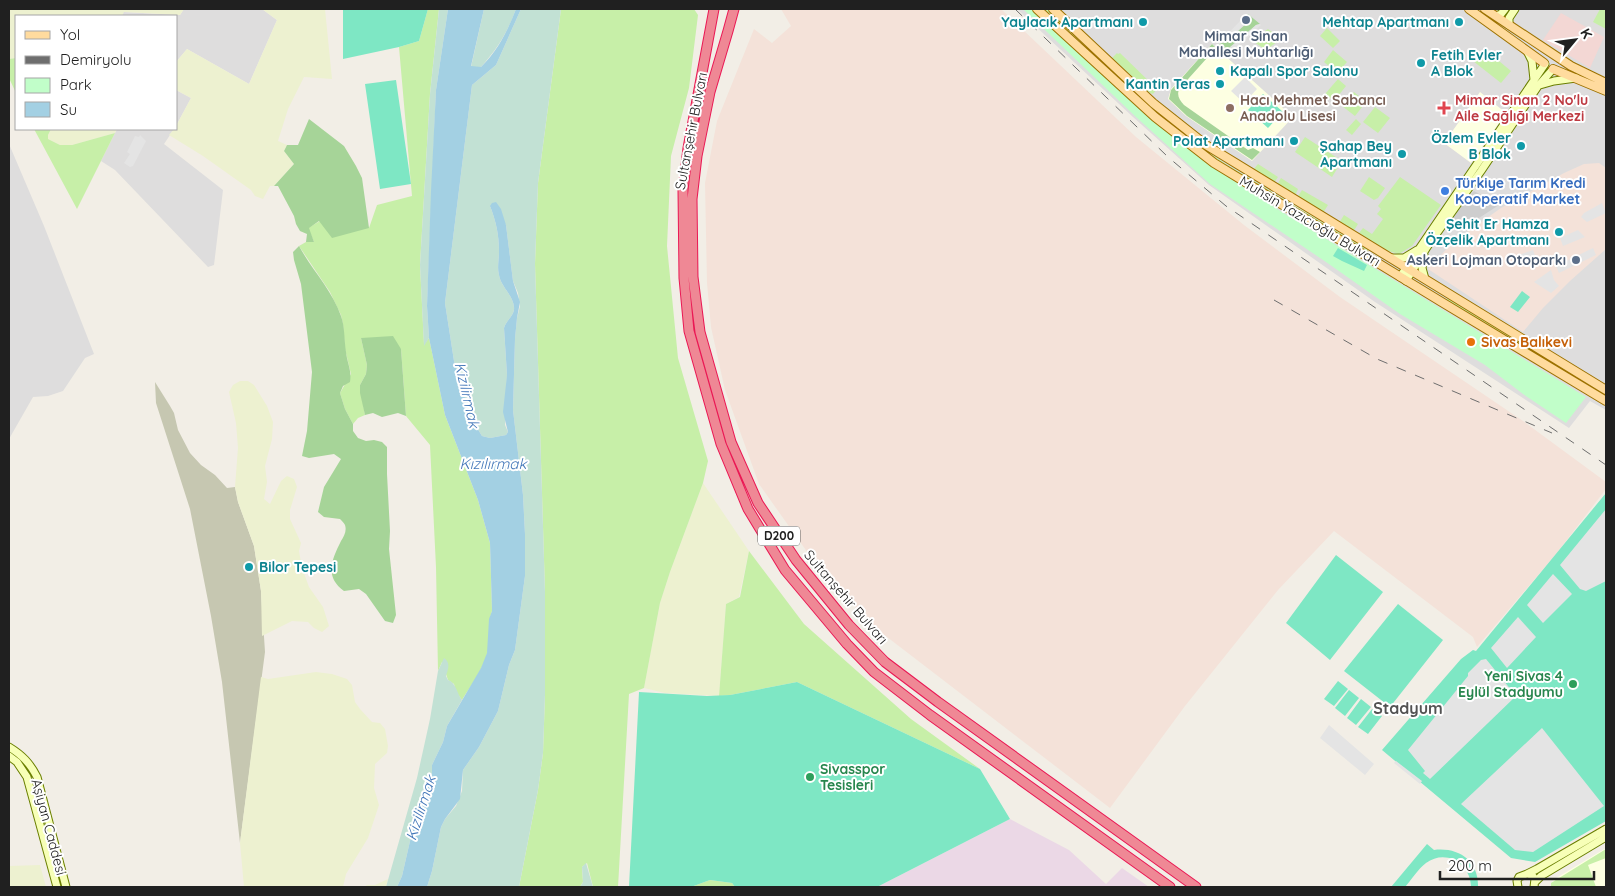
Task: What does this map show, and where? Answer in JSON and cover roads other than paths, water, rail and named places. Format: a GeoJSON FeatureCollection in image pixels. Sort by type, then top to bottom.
{"type":"FeatureCollection","features":[{"type":"Feature","properties":{"kind":"highway","name":"Sultanşehir Bulvarı"},"geometry":{"type":"LineString","coordinates":[[714,9],[688,148],[683,190],[684,278],[689,331],[702,378],[721,444],[748,509],[785,570],[847,644],[874,672],[930,715],[1170,887]]}},
{"type":"Feature","properties":{"kind":"highway","name":"Sultanşehir Bulvarı"},"geometry":{"type":"LineString","coordinates":[[734,9],[710,92],[697,156],[692,199],[693,277],[700,332],[731,442],[758,503],[796,560],[849,624],[885,662],[1196,887]]}},
{"type":"Feature","properties":{"kind":"main road","name":"Muhsin Yazıcıoğlu Bulvarı"},"geometry":{"type":"LineString","coordinates":[[1037,9],[1155,117],[1214,163],[1606,401]]}},
{"type":"Feature","properties":{"kind":"main road","name":"Muhsin Yazıcıoğlu Bulvarı"},"geometry":{"type":"LineString","coordinates":[[1053,9],[1153,104],[1206,146],[1606,390]]}},
{"type":"Feature","properties":{"kind":"main road"},"geometry":{"type":"LineString","coordinates":[[1470,9],[1548,68],[1606,91]]}},
{"type":"Feature","properties":{"kind":"main road"},"geometry":{"type":"LineString","coordinates":[[1485,9],[1584,73],[1606,82]]}},
{"type":"Feature","properties":{"kind":"main road"},"geometry":{"type":"LineString","coordinates":[[1544,64],[1546,56],[1556,56]]}},
{"type":"Feature","properties":{"kind":"main road"},"geometry":{"type":"LineString","coordinates":[[1553,69],[1559,65],[1556,56]]}},
{"type":"Feature","properties":{"kind":"street"},"geometry":{"type":"LineString","coordinates":[[709,9],[712,18]]}},
{"type":"Feature","properties":{"kind":"street"},"geometry":{"type":"LineString","coordinates":[[1496,16],[1506,9]]}},
{"type":"Feature","properties":{"kind":"street"},"geometry":{"type":"LineString","coordinates":[[1509,25],[1509,18],[1515,9]]}},
{"type":"Feature","properties":{"kind":"street"},"geometry":{"type":"LineString","coordinates":[[1527,51],[1532,61],[1536,83]]}},
{"type":"Feature","properties":{"kind":"street"},"geometry":{"type":"LineString","coordinates":[[1403,279],[1536,83],[1544,64]]}},
{"type":"Feature","properties":{"kind":"street"},"geometry":{"type":"LineString","coordinates":[[1536,83],[1553,69]]}},
{"type":"Feature","properties":{"kind":"street"},"geometry":{"type":"LineString","coordinates":[[1536,83],[1576,78]]}},
{"type":"Feature","properties":{"kind":"street"},"geometry":{"type":"LineString","coordinates":[[1392,258],[1404,258],[1422,250]]}},
{"type":"Feature","properties":{"kind":"street"},"geometry":{"type":"LineString","coordinates":[[1422,250],[1422,268],[1425,279]]}},
{"type":"Feature","properties":{"kind":"street","name":"Aşiyan Caddesi"},"geometry":{"type":"LineString","coordinates":[[9,747],[24,758],[37,777],[66,887]]}},
{"type":"Feature","properties":{"kind":"street","name":"Aşiyan Caddesi"},"geometry":{"type":"LineString","coordinates":[[9,756],[17,762],[28,777],[57,887]]}},
{"type":"Feature","properties":{"kind":"street"},"geometry":{"type":"LineString","coordinates":[[1517,886],[1520,876],[1527,874],[1606,829]]}},
{"type":"Feature","properties":{"kind":"street"},"geometry":{"type":"LineString","coordinates":[[1535,885],[1540,876],[1606,837]]}},
{"type":"Feature","properties":{"kind":"street"},"geometry":{"type":"LineString","coordinates":[[1527,874],[1532,875],[1535,885]]}},
{"type":"Feature","properties":{"kind":"water","name":"Kızılırmak"},"geometry":{"type":"Polygon","coordinates":[[[448,9],[484,9],[471,66],[481,67],[502,40],[516,9],[521,9],[496,65],[472,85],[445,303],[454,361],[471,418],[482,436],[490,438],[506,435],[508,432],[503,412],[507,375],[504,328],[513,313],[514,307],[512,299],[502,283],[498,272],[498,234],[490,206],[496,202],[501,209],[506,225],[513,281],[520,302],[515,339],[513,410],[523,495],[525,576],[515,650],[509,665],[498,711],[479,747],[463,770],[460,799],[441,827],[427,887],[397,887],[402,876],[413,828],[420,813],[423,797],[432,773],[432,765],[443,742],[447,726],[481,668],[487,653],[489,619],[492,611],[490,543],[478,500],[445,415],[429,338],[427,306],[436,90],[448,9]]]}},
{"type":"Feature","properties":{"kind":"railway"},"geometry":{"type":"LineString","coordinates":[[1015,9],[1168,157],[1226,206],[1606,465]]}},
{"type":"Feature","properties":{"kind":"railway"},"geometry":{"type":"LineString","coordinates":[[1274,300],[1377,359],[1552,433]]}},
{"type":"Feature","properties":{"kind":"place","name":"Mimar Sinan Mahallesi Muhtarlığı"},"geometry":{"type":"Point","coordinates":[1246,20]}},
{"type":"Feature","properties":{"kind":"place","name":"Yaylacık Apartmanı"},"geometry":{"type":"Point","coordinates":[1143,22]}},
{"type":"Feature","properties":{"kind":"place","name":"Mehtap Apartmanı"},"geometry":{"type":"Point","coordinates":[1459,22]}},
{"type":"Feature","properties":{"kind":"place","name":"Fetih Evler A Blok"},"geometry":{"type":"Point","coordinates":[1421,63]}},
{"type":"Feature","properties":{"kind":"place","name":"Kapalı Spor Salonu"},"geometry":{"type":"Point","coordinates":[1220,71]}},
{"type":"Feature","properties":{"kind":"place","name":"Kantin Teras"},"geometry":{"type":"Point","coordinates":[1220,84]}},
{"type":"Feature","properties":{"kind":"place","name":"Hacı Mehmet Sabancı Anadolu Lisesi"},"geometry":{"type":"Point","coordinates":[1230,108]}},
{"type":"Feature","properties":{"kind":"place","name":"Mimar Sinan 2 No'lu Aile Sağlığı Merkezi"},"geometry":{"type":"Point","coordinates":[1444,108]}},
{"type":"Feature","properties":{"kind":"place","name":"Polat Apartmanı"},"geometry":{"type":"Point","coordinates":[1294,141]}},
{"type":"Feature","properties":{"kind":"place","name":"Özlem Evler B Blok"},"geometry":{"type":"Point","coordinates":[1521,146]}},
{"type":"Feature","properties":{"kind":"place","name":"Şahap Bey Apartmanı"},"geometry":{"type":"Point","coordinates":[1402,154]}},
{"type":"Feature","properties":{"kind":"place","name":"Türkiye Tarım Kredi Kooperatif Market"},"geometry":{"type":"Point","coordinates":[1445,191]}},
{"type":"Feature","properties":{"kind":"place","name":"Şehit Er Hamza Özçelik Apartmanı"},"geometry":{"type":"Point","coordinates":[1559,232]}},
{"type":"Feature","properties":{"kind":"place","name":"Askeri Lojman Otoparkı"},"geometry":{"type":"Point","coordinates":[1576,260]}},
{"type":"Feature","properties":{"kind":"place","name":"Sivas Balıkevi"},"geometry":{"type":"Point","coordinates":[1471,342]}},
{"type":"Feature","properties":{"kind":"place","name":"Bilor Tepesi"},"geometry":{"type":"Point","coordinates":[249,567]}},
{"type":"Feature","properties":{"kind":"place","name":"Yeni Sivas 4 Eylül Stadyumu"},"geometry":{"type":"Point","coordinates":[1573,684]}},
{"type":"Feature","properties":{"kind":"place","name":"Sivasspor Tesisleri"},"geometry":{"type":"Point","coordinates":[810,777]}},
{"type":"Feature","properties":{"kind":"district","name":"Stadyum"},"geometry":{"type":"Point","coordinates":[1408,708]}},
{"type":"Feature","properties":{"kind":"water label","name":"Kizilirmak"},"geometry":{"type":"Point","coordinates":[467,395]}},
{"type":"Feature","properties":{"kind":"water label","name":"Kizilirmak"},"geometry":{"type":"Point","coordinates":[421,808]}}]}
